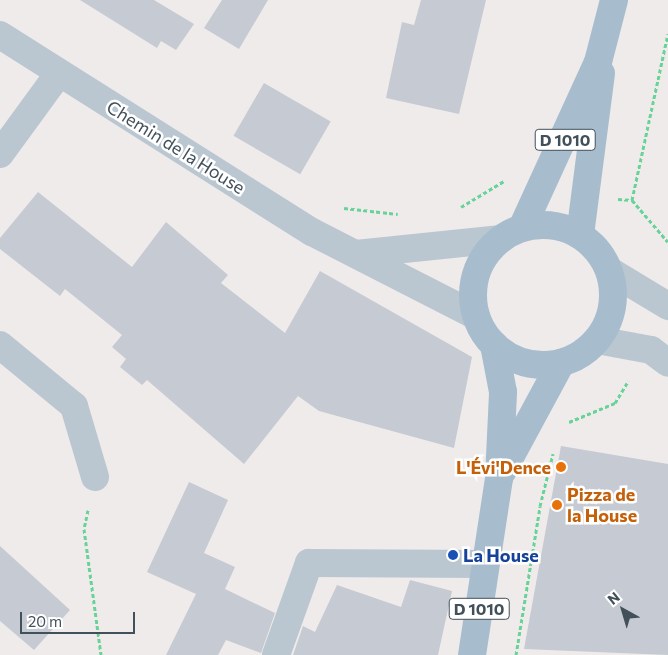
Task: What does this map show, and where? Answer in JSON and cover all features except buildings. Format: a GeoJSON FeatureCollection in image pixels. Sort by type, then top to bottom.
{"type":"FeatureCollection","features":[{"type":"Feature","properties":{"kind":"main road","name":"D 1010"},"geometry":{"type":"LineString","coordinates":[[580,235],[599,114],[603,50],[614,0]]}},
{"type":"Feature","properties":{"kind":"main road","name":"D 1010"},"geometry":{"type":"LineString","coordinates":[[512,234],[543,186],[603,50]]}},
{"type":"Feature","properties":{"kind":"main road"},"geometry":{"type":"LineString","coordinates":[[562,227],[580,235],[592,245],[610,271],[614,300],[597,340],[561,363],[537,365],[514,358],[494,345],[476,316],[474,282],[488,251],[512,234],[562,227]]}},
{"type":"Feature","properties":{"kind":"main road","name":"D 1010"},"geometry":{"type":"LineString","coordinates":[[472,655],[499,478],[503,392],[494,345]]}},
{"type":"Feature","properties":{"kind":"main road","name":"D 1010"},"geometry":{"type":"LineString","coordinates":[[499,478],[561,363]]}},
{"type":"Feature","properties":{"kind":"street","name":"Chemin de la House"},"geometry":{"type":"LineString","coordinates":[[0,35],[355,255],[476,316]]}},
{"type":"Feature","properties":{"kind":"street"},"geometry":{"type":"LineString","coordinates":[[0,154],[59,73]]}},
{"type":"Feature","properties":{"kind":"street"},"geometry":{"type":"LineString","coordinates":[[355,255],[512,234]]}},
{"type":"Feature","properties":{"kind":"street"},"geometry":{"type":"LineString","coordinates":[[610,271],[668,306]]}},
{"type":"Feature","properties":{"kind":"street"},"geometry":{"type":"LineString","coordinates":[[597,340],[651,350],[668,363]]}},
{"type":"Feature","properties":{"kind":"street"},"geometry":{"type":"LineString","coordinates":[[0,345],[74,406],[95,477]]}},
{"type":"Feature","properties":{"kind":"street"},"geometry":{"type":"LineString","coordinates":[[276,655],[309,563],[485,564]]}},
{"type":"Feature","properties":{"kind":"path"},"geometry":{"type":"LineString","coordinates":[[632,200],[668,34]]}},
{"type":"Feature","properties":{"kind":"path"},"geometry":{"type":"LineString","coordinates":[[455,210],[492,192],[510,176],[543,186]]}},
{"type":"Feature","properties":{"kind":"path"},"geometry":{"type":"LineString","coordinates":[[585,196],[632,200],[668,242]]}},
{"type":"Feature","properties":{"kind":"path"},"geometry":{"type":"LineString","coordinates":[[341,208],[402,214]]}},
{"type":"Feature","properties":{"kind":"path"},"geometry":{"type":"LineString","coordinates":[[563,428],[615,403],[628,380],[632,347]]}},
{"type":"Feature","properties":{"kind":"path"},"geometry":{"type":"LineString","coordinates":[[516,655],[540,506],[554,450]]}},
{"type":"Feature","properties":{"kind":"path"},"geometry":{"type":"LineString","coordinates":[[95,477],[84,529],[101,655]]}},
{"type":"Feature","properties":{"kind":"place","name":"L'Évi'Dence"},"geometry":{"type":"Point","coordinates":[561,467]}},
{"type":"Feature","properties":{"kind":"place","name":"Pizza de la House"},"geometry":{"type":"Point","coordinates":[557,505]}},
{"type":"Feature","properties":{"kind":"place","name":"La House"},"geometry":{"type":"Point","coordinates":[453,555]}}]}
